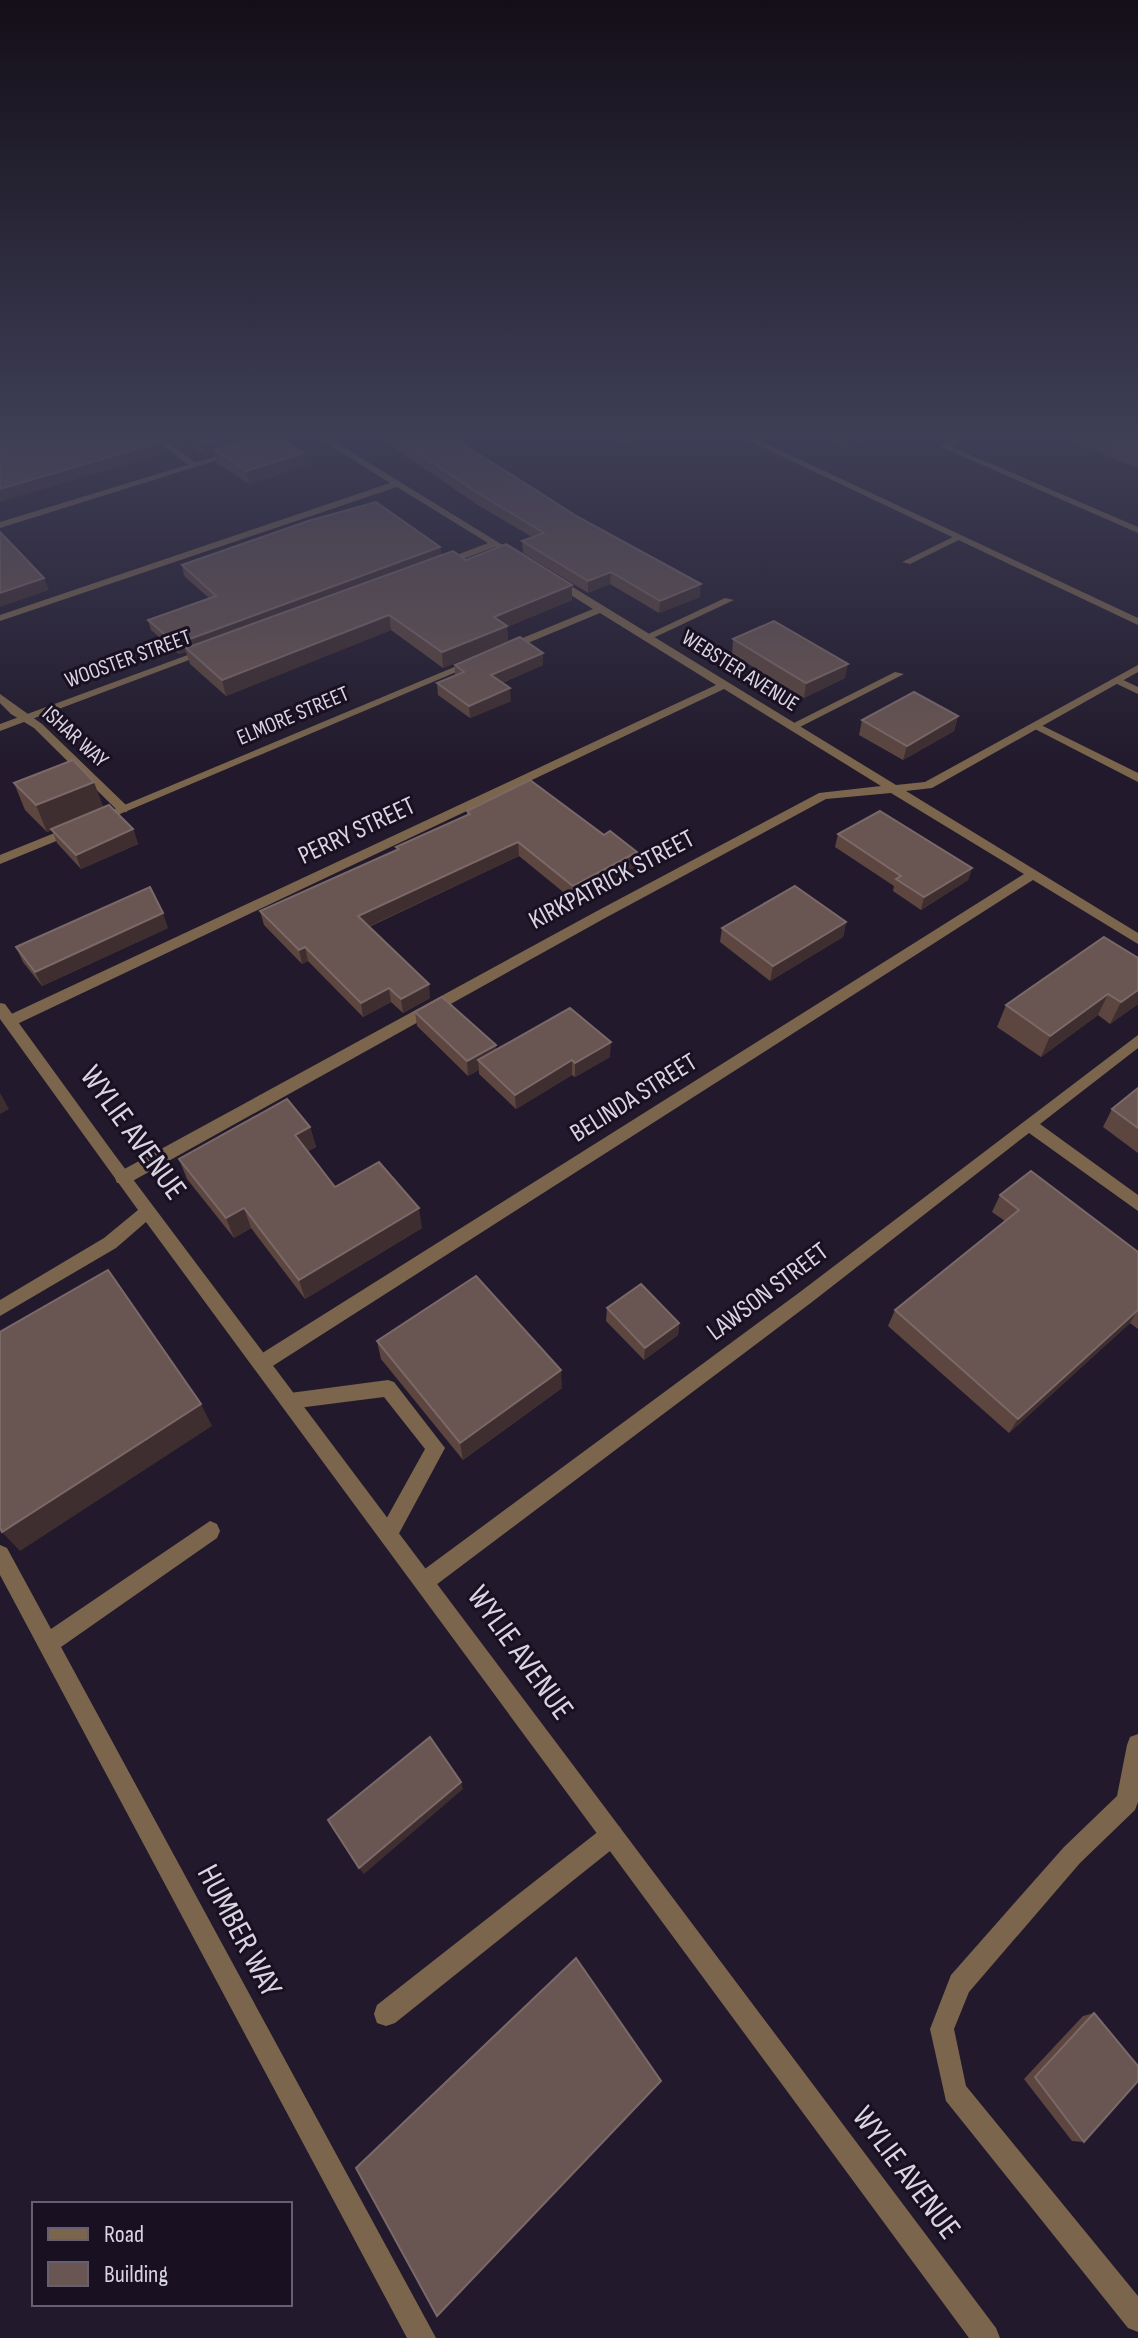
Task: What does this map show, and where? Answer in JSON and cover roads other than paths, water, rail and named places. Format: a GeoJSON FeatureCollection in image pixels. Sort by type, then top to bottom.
{"type":"FeatureCollection","features":[{"type":"Feature","properties":{"kind":"street"},"geometry":{"type":"LineString","coordinates":[[0,618],[213,546]]}},
{"type":"Feature","properties":{"kind":"street"},"geometry":{"type":"LineString","coordinates":[[429,568],[489,546]]}},
{"type":"Feature","properties":{"kind":"street"},"geometry":{"type":"LineString","coordinates":[[499,546],[535,568]]}},
{"type":"Feature","properties":{"kind":"street"},"geometry":{"type":"LineString","coordinates":[[907,562],[941,546]]}},
{"type":"Feature","properties":{"kind":"street"},"geometry":{"type":"LineString","coordinates":[[975,546],[1138,622]]}},
{"type":"Feature","properties":{"kind":"street","name":"WEBSTER AVENUE"},"geometry":{"type":"LineString","coordinates":[[548,576],[1138,939]]}},
{"type":"Feature","properties":{"kind":"street"},"geometry":{"type":"LineString","coordinates":[[647,637],[729,600]]}},
{"type":"Feature","properties":{"kind":"street"},"geometry":{"type":"LineString","coordinates":[[496,653],[601,609]]}},
{"type":"Feature","properties":{"kind":"street","name":"WOOSTER STREET"},"geometry":{"type":"LineString","coordinates":[[0,728],[215,648]]}},
{"type":"Feature","properties":{"kind":"street","name":"ELMORE STREET"},"geometry":{"type":"LineString","coordinates":[[0,860],[483,659]]}},
{"type":"Feature","properties":{"kind":"street","name":"KIRKPATRICK STREET"},"geometry":{"type":"LineString","coordinates":[[123,1178],[823,796],[928,785],[1138,668]]}},
{"type":"Feature","properties":{"kind":"street"},"geometry":{"type":"LineString","coordinates":[[792,727],[899,674]]}},
{"type":"Feature","properties":{"kind":"street"},"geometry":{"type":"LineString","coordinates":[[1117,680],[1138,691]]}},
{"type":"Feature","properties":{"kind":"street","name":"PERRY STREET"},"geometry":{"type":"LineString","coordinates":[[5,1014],[724,685]]}},
{"type":"Feature","properties":{"kind":"street","name":"ISHAR WAY"},"geometry":{"type":"LineString","coordinates":[[0,697],[38,726],[123,809]]}},
{"type":"Feature","properties":{"kind":"street"},"geometry":{"type":"LineString","coordinates":[[1037,726],[1138,778]]}},
{"type":"Feature","properties":{"kind":"street","name":"BELINDA STREET"},"geometry":{"type":"LineString","coordinates":[[262,1363],[1032,875]]}},
{"type":"Feature","properties":{"kind":"street","name":"WYLIE AVENUE"},"geometry":{"type":"LineString","coordinates":[[5,1014],[123,1178],[986,2338]]}},
{"type":"Feature","properties":{"kind":"street","name":"LAWSON STREET"},"geometry":{"type":"LineString","coordinates":[[425,1581],[1030,1125],[1138,1040]]}},
{"type":"Feature","properties":{"kind":"street"},"geometry":{"type":"LineString","coordinates":[[1030,1125],[1138,1204]]}},
{"type":"Feature","properties":{"kind":"street"},"geometry":{"type":"LineString","coordinates":[[0,1309],[110,1243],[148,1211]]}},
{"type":"Feature","properties":{"kind":"street"},"geometry":{"type":"LineString","coordinates":[[290,1401],[388,1388],[436,1448],[389,1532]]}},
{"type":"Feature","properties":{"kind":"street"},"geometry":{"type":"LineString","coordinates":[[48,1643],[210,1531]]}},
{"type":"Feature","properties":{"kind":"street","name":"HUMBER WAY"},"geometry":{"type":"LineString","coordinates":[[0,1555],[422,2338]]}},
{"type":"Feature","properties":{"kind":"street"},"geometry":{"type":"LineString","coordinates":[[1138,1745],[1132,1807],[1072,1855],[960,1984],[942,2029],[955,2092],[1138,2318]]}},
{"type":"Feature","properties":{"kind":"street"},"geometry":{"type":"LineString","coordinates":[[386,2014],[612,1835]]}}]}
